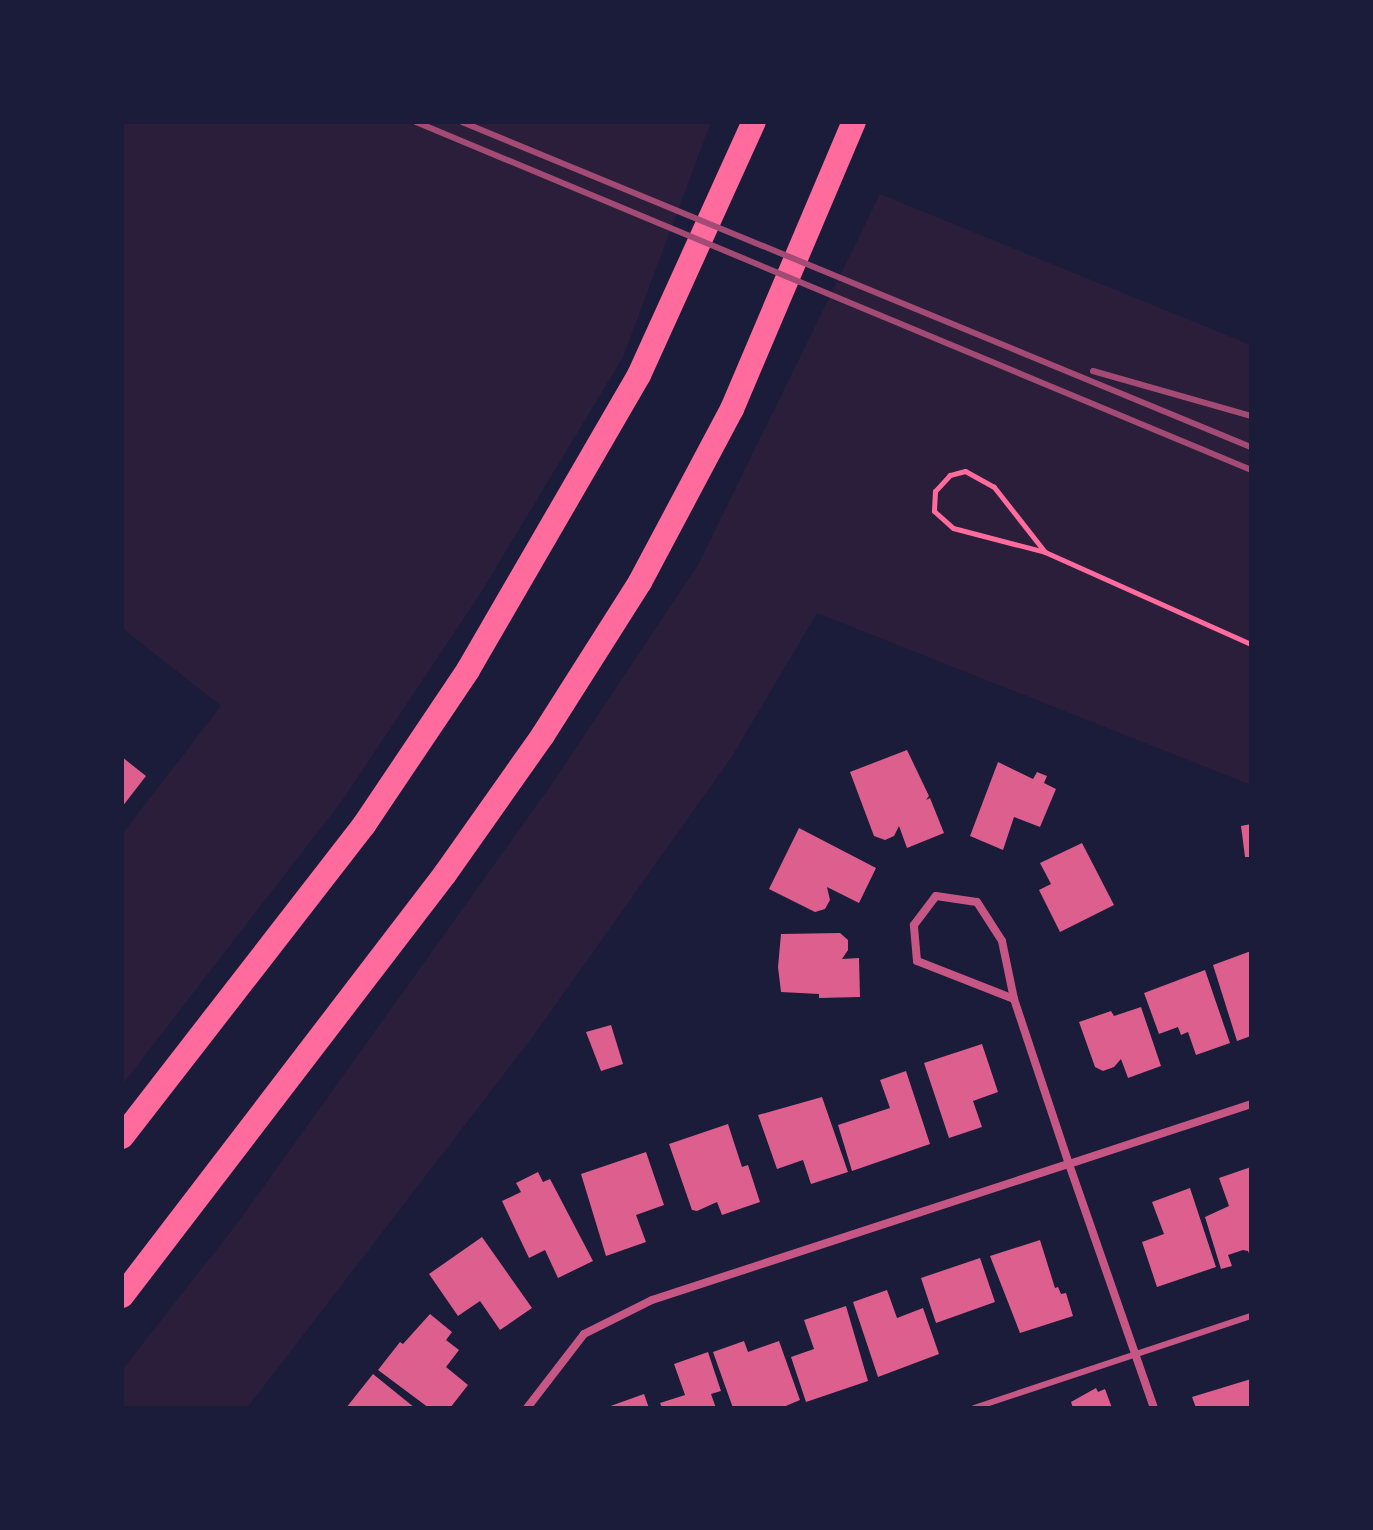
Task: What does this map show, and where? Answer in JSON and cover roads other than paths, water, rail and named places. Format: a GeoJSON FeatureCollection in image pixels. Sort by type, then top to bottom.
{"type":"FeatureCollection","features":[{"type":"Feature","properties":{"kind":"highway"},"geometry":{"type":"LineString","coordinates":[[122,1137],[364,825],[468,670],[639,375],[754,122]]}},
{"type":"Feature","properties":{"kind":"highway"},"geometry":{"type":"LineString","coordinates":[[122,1296],[445,874],[543,735],[640,582],[732,409],[854,122]]}},
{"type":"Feature","properties":{"kind":"street"},"geometry":{"type":"LineString","coordinates":[[1014,999],[917,961],[914,925],[936,896],[977,902],[1002,941],[1014,999],[1154,1408]]}},
{"type":"Feature","properties":{"kind":"street"},"geometry":{"type":"LineString","coordinates":[[527,1408],[584,1334],[652,1300],[1251,1104]]}},
{"type":"Feature","properties":{"kind":"lane"},"geometry":{"type":"LineString","coordinates":[[974,1408],[1251,1316]]}},
{"type":"Feature","properties":{"kind":"railway"},"geometry":{"type":"LineString","coordinates":[[416,122],[1251,470]]}},
{"type":"Feature","properties":{"kind":"railway"},"geometry":{"type":"LineString","coordinates":[[462,122],[1251,447]]}},
{"type":"Feature","properties":{"kind":"railway"},"geometry":{"type":"LineString","coordinates":[[1093,371],[1251,416]]}}]}
